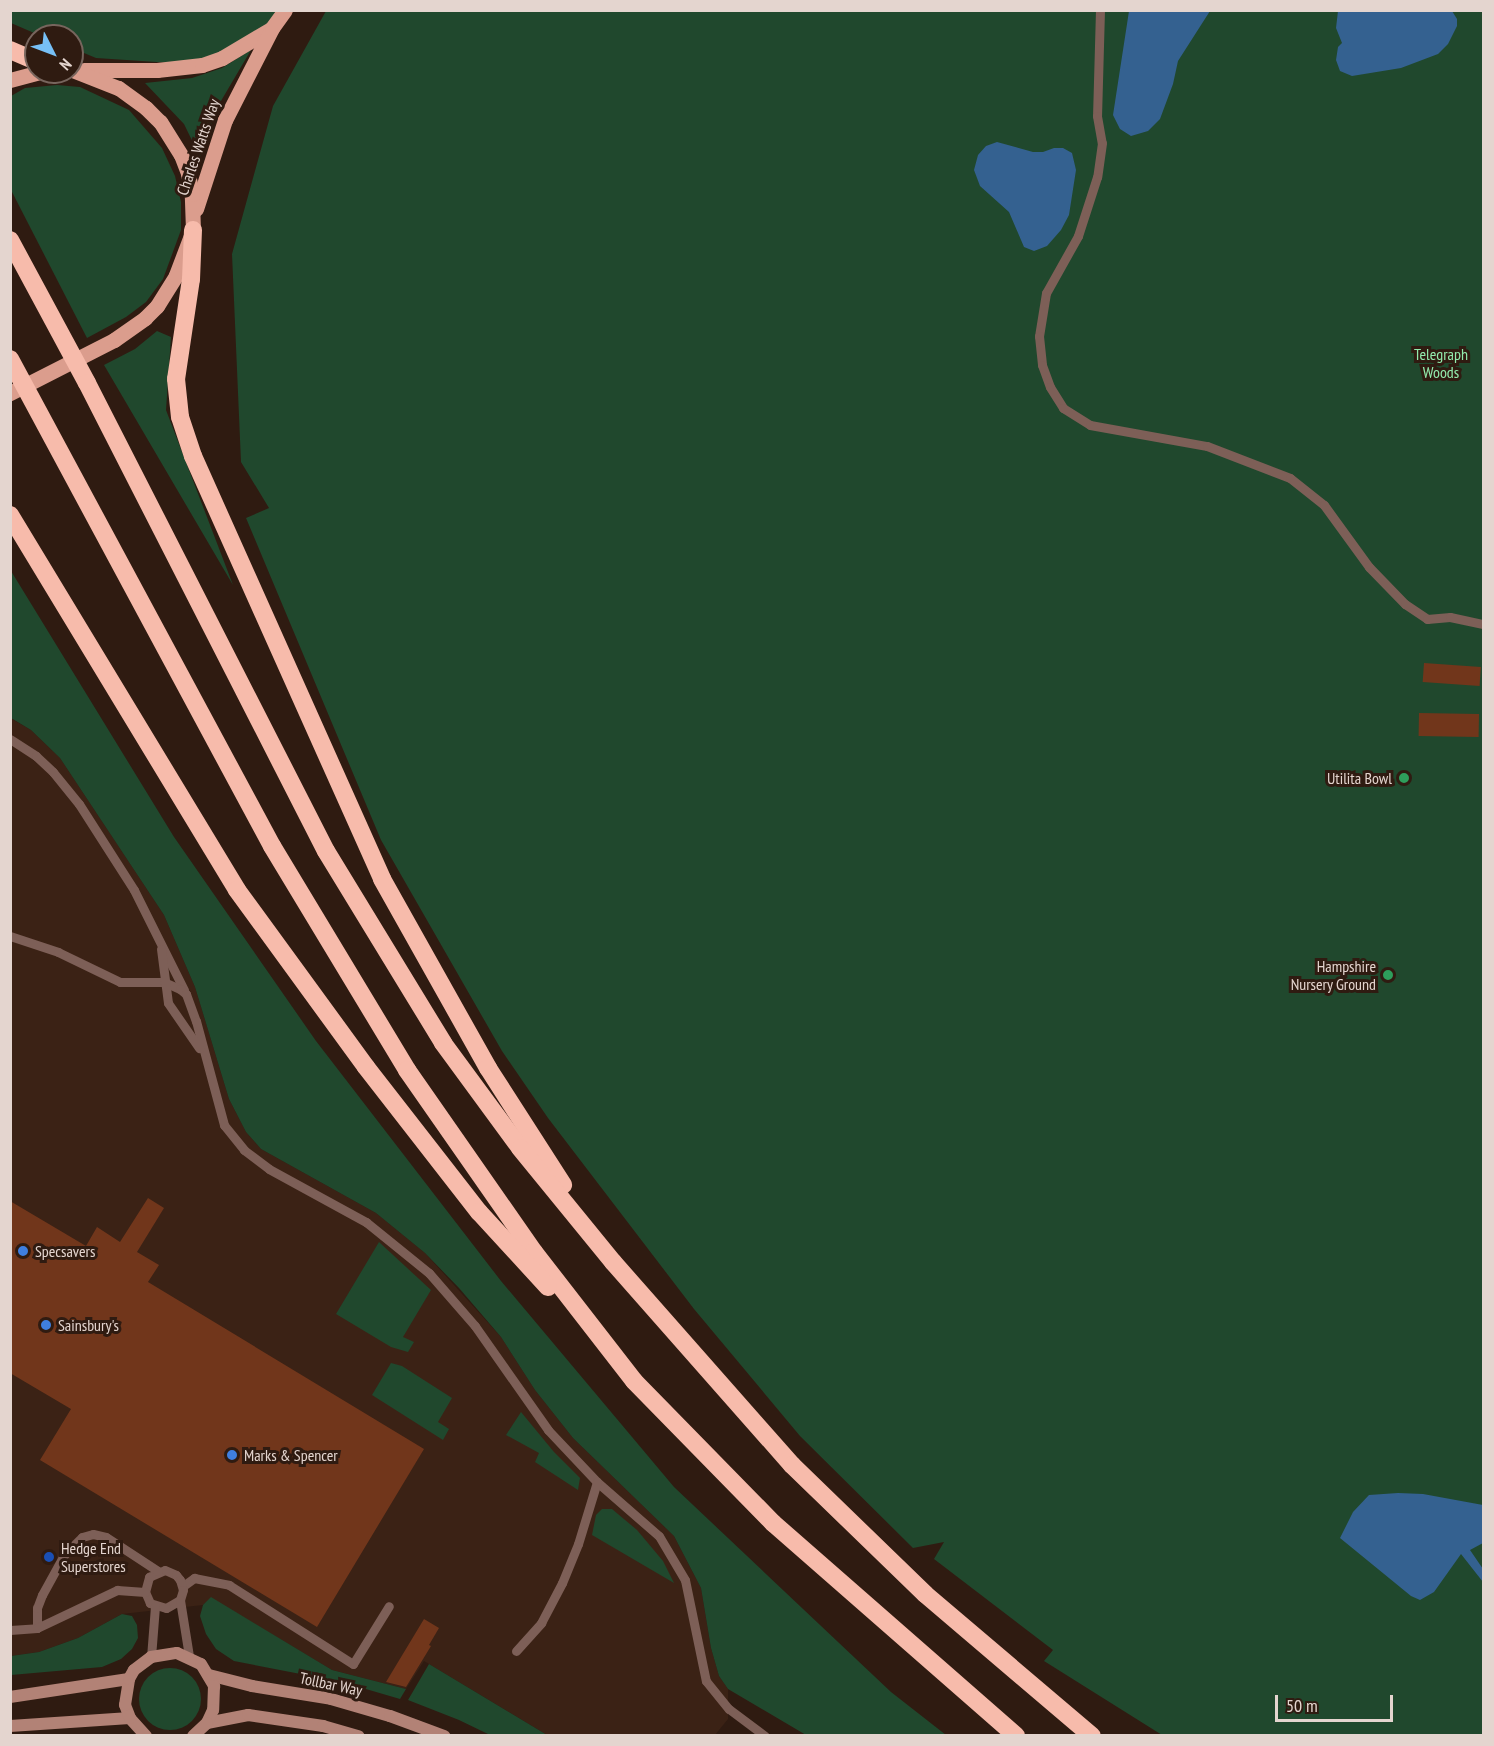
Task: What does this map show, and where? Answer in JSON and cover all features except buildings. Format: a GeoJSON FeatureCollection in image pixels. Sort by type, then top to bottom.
{"type":"FeatureCollection","features":[{"type":"Feature","properties":{"kind":"highway"},"geometry":{"type":"LineString","coordinates":[[10,50],[24,56]]}},
{"type":"Feature","properties":{"kind":"highway"},"geometry":{"type":"LineString","coordinates":[[194,223],[190,279],[176,379],[180,417],[193,456],[382,879],[488,1068],[613,1262]]}},
{"type":"Feature","properties":{"kind":"highway"},"geometry":{"type":"LineString","coordinates":[[10,240],[87,383],[326,851],[444,1043],[520,1148],[613,1262],[792,1465],[926,1594],[1092,1736]]}},
{"type":"Feature","properties":{"kind":"highway"},"geometry":{"type":"LineString","coordinates":[[10,359],[272,846],[407,1070],[534,1252],[634,1381]]}},
{"type":"Feature","properties":{"kind":"highway"},"geometry":{"type":"LineString","coordinates":[[10,515],[237,890],[366,1067],[479,1212],[634,1381],[773,1523],[1016,1736]]}},
{"type":"Feature","properties":{"kind":"highway"},"geometry":{"type":"LineString","coordinates":[[10,529],[31,549]]}},
{"type":"Feature","properties":{"kind":"main road","name":"Charles Watts Way"},"geometry":{"type":"LineString","coordinates":[[10,393],[124,334],[156,306],[176,275],[225,120],[272,28],[285,10]]}},
{"type":"Feature","properties":{"kind":"main road","name":"Charles Watts Way"},"geometry":{"type":"LineString","coordinates":[[84,70],[157,70],[202,65],[222,58],[272,28]]}},
{"type":"Feature","properties":{"kind":"main road"},"geometry":{"type":"LineString","coordinates":[[84,74],[118,88],[146,108],[160,122],[181,154],[188,173],[194,223]]}},
{"type":"Feature","properties":{"kind":"main road"},"geometry":{"type":"LineString","coordinates":[[146,1736],[130,1718],[125,1705],[129,1679],[142,1662],[151,1657],[163,1653],[189,1656]]}},
{"type":"Feature","properties":{"kind":"main road","name":"Tollbar Way"},"geometry":{"type":"LineString","coordinates":[[189,1656],[209,1675],[252,1686],[331,1700],[390,1716],[444,1736]]}},
{"type":"Feature","properties":{"kind":"main road"},"geometry":{"type":"LineString","coordinates":[[193,1736],[207,1723],[215,1698],[209,1675]]}},
{"type":"Feature","properties":{"kind":"main road"},"geometry":{"type":"LineString","coordinates":[[10,1697],[129,1679]]}},
{"type":"Feature","properties":{"kind":"main road"},"geometry":{"type":"LineString","coordinates":[[207,1723],[248,1715],[323,1726],[359,1736]]}},
{"type":"Feature","properties":{"kind":"main road"},"geometry":{"type":"LineString","coordinates":[[10,1726],[130,1718]]}},
{"type":"Feature","properties":{"kind":"lane"},"geometry":{"type":"LineString","coordinates":[[1100,10],[1097,116],[1102,143],[1097,177],[1078,236],[1046,293],[1039,336],[1042,365],[1050,387],[1064,408],[1090,425],[1207,446],[1290,478],[1324,505],[1369,567],[1405,604],[1427,619],[1450,617],[1484,624]]}},
{"type":"Feature","properties":{"kind":"lane"},"geometry":{"type":"LineString","coordinates":[[10,739],[36,756],[68,789],[134,890],[186,994],[196,1021],[204,1058],[224,1125],[244,1150],[269,1169],[366,1222],[429,1274],[475,1326],[549,1430],[597,1482],[658,1536],[685,1580],[706,1681],[729,1709],[765,1736]]}},
{"type":"Feature","properties":{"kind":"lane"},"geometry":{"type":"LineString","coordinates":[[153,925],[162,954],[168,1003],[190,1032],[204,1058]]}},
{"type":"Feature","properties":{"kind":"lane"},"geometry":{"type":"LineString","coordinates":[[10,936],[58,951],[120,982],[164,982],[180,988],[186,994]]}},
{"type":"Feature","properties":{"kind":"lane"},"geometry":{"type":"LineString","coordinates":[[516,1651],[541,1623],[562,1583],[578,1544],[597,1482]]}},
{"type":"Feature","properties":{"kind":"lane"},"geometry":{"type":"LineString","coordinates":[[37,1628],[37,1608],[42,1595],[64,1555],[81,1537],[93,1534],[106,1537],[158,1571]]}},
{"type":"Feature","properties":{"kind":"lane"},"geometry":{"type":"LineString","coordinates":[[145,1592],[149,1577],[158,1571],[165,1570],[176,1575],[183,1586]]}},
{"type":"Feature","properties":{"kind":"lane"},"geometry":{"type":"LineString","coordinates":[[189,1656],[180,1599],[183,1586],[194,1578],[229,1586],[353,1664],[389,1606]]}},
{"type":"Feature","properties":{"kind":"lane"},"geometry":{"type":"LineString","coordinates":[[10,1630],[37,1628],[117,1590],[145,1592]]}},
{"type":"Feature","properties":{"kind":"lane"},"geometry":{"type":"LineString","coordinates":[[145,1592],[155,1606],[151,1657]]}},
{"type":"Feature","properties":{"kind":"lane"},"geometry":{"type":"LineString","coordinates":[[155,1606],[166,1608],[180,1599]]}},
{"type":"Feature","properties":{"kind":"shaded area"},"geometry":{"type":"Polygon","coordinates":[[[10,718],[31,730],[60,758],[164,915],[195,987],[229,1099],[246,1132],[261,1149],[376,1213],[425,1253],[501,1337],[535,1390],[573,1438],[674,1536],[701,1588],[711,1648],[719,1676],[728,1689],[728,1719],[715,1735],[547,1735],[424,1661],[406,1689],[332,1670],[211,1598],[203,1605],[122,1614],[78,1638],[39,1652],[11,1656],[10,718]]]}},
{"type":"Feature","properties":{"kind":"green space"},"geometry":{"type":"Polygon","coordinates":[[[10,11],[285,11],[272,28],[202,65],[96,58],[84,53],[84,24],[24,24],[24,29],[11,23],[10,11]]]}},
{"type":"Feature","properties":{"kind":"green space","name":"Telegraph Woods"},"geometry":{"type":"Polygon","coordinates":[[[326,11],[1483,11],[1483,1735],[1162,1735],[1044,1661],[1053,1650],[934,1559],[944,1542],[913,1548],[800,1436],[694,1309],[548,1118],[502,1051],[381,840],[246,518],[269,508],[241,462],[232,254],[273,106],[326,11]]]}},
{"type":"Feature","properties":{"kind":"green space"},"geometry":{"type":"Polygon","coordinates":[[[251,50],[218,106],[200,157],[184,124],[145,83],[192,78],[222,68],[251,50]]]}},
{"type":"Feature","properties":{"kind":"green space"},"geometry":{"type":"Polygon","coordinates":[[[57,85],[80,87],[129,110],[162,148],[175,176],[181,202],[181,230],[163,279],[146,302],[126,317],[87,338],[11,190],[11,96],[25,88],[57,85]]]}},
{"type":"Feature","properties":{"kind":"green space"},"geometry":{"type":"Polygon","coordinates":[[[157,331],[171,337],[166,410],[233,585],[104,365],[135,349],[157,331]]]}},
{"type":"Feature","properties":{"kind":"green space"},"geometry":{"type":"Polygon","coordinates":[[[11,571],[174,837],[316,1041],[501,1281],[674,1487],[891,1692],[946,1735],[806,1735],[728,1689],[719,1676],[711,1648],[701,1588],[674,1536],[573,1438],[535,1390],[501,1337],[425,1253],[376,1213],[261,1149],[246,1132],[229,1099],[195,987],[164,915],[60,758],[31,730],[11,718],[11,571]]]}},
{"type":"Feature","properties":{"kind":"green space"},"geometry":{"type":"Polygon","coordinates":[[[379,1242],[431,1290],[403,1337],[414,1342],[408,1352],[391,1347],[336,1314],[379,1242]]]}},
{"type":"Feature","properties":{"kind":"green space"},"geometry":{"type":"Polygon","coordinates":[[[391,1363],[402,1366],[452,1398],[438,1422],[449,1429],[443,1440],[372,1395],[391,1363]]]}},
{"type":"Feature","properties":{"kind":"green space"},"geometry":{"type":"Polygon","coordinates":[[[521,1412],[554,1452],[580,1478],[578,1490],[535,1462],[539,1453],[506,1435],[521,1412]]]}},
{"type":"Feature","properties":{"kind":"green space"},"geometry":{"type":"Polygon","coordinates":[[[602,1509],[612,1509],[637,1530],[663,1561],[674,1583],[592,1535],[596,1515],[602,1509]]]}},
{"type":"Feature","properties":{"kind":"green space"},"geometry":{"type":"Polygon","coordinates":[[[211,1597],[332,1670],[406,1689],[400,1699],[342,1682],[234,1661],[216,1649],[206,1634],[200,1616],[203,1605],[211,1597]]]}},
{"type":"Feature","properties":{"kind":"green space"},"geometry":{"type":"Polygon","coordinates":[[[122,1614],[132,1616],[137,1625],[138,1638],[132,1649],[121,1659],[102,1667],[11,1675],[11,1656],[39,1652],[78,1638],[122,1614]]]}},
{"type":"Feature","properties":{"kind":"green space"},"geometry":{"type":"Polygon","coordinates":[[[429,1664],[547,1735],[490,1735],[408,1700],[429,1664]]]}},
{"type":"Feature","properties":{"kind":"green space"},"geometry":{"type":"Polygon","coordinates":[[[170,1668],[187,1673],[192,1677],[196,1682],[201,1699],[196,1716],[192,1721],[187,1725],[170,1730],[153,1725],[148,1721],[144,1716],[139,1699],[144,1682],[148,1677],[153,1673],[170,1668]]]}},
{"type":"Feature","properties":{"kind":"water"},"geometry":{"type":"Polygon","coordinates":[[[1129,11],[1210,11],[1178,61],[1173,84],[1160,119],[1148,131],[1131,136],[1120,129],[1113,115],[1129,11]]]}},
{"type":"Feature","properties":{"kind":"water"},"geometry":{"type":"Polygon","coordinates":[[[1338,11],[1452,11],[1457,19],[1457,26],[1448,44],[1438,54],[1401,68],[1352,76],[1340,71],[1336,60],[1338,47],[1342,43],[1336,28],[1338,11]]]}},
{"type":"Feature","properties":{"kind":"water"},"geometry":{"type":"Polygon","coordinates":[[[997,142],[1033,152],[1063,148],[1072,153],[1076,170],[1069,215],[1061,230],[1047,246],[1034,251],[1024,247],[1009,212],[980,186],[974,170],[978,155],[986,146],[997,142]]]}},
{"type":"Feature","properties":{"kind":"water"},"geometry":{"type":"Polygon","coordinates":[[[1423,1494],[1483,1505],[1483,1543],[1470,1550],[1483,1569],[1483,1582],[1461,1554],[1434,1592],[1420,1600],[1411,1596],[1340,1538],[1353,1512],[1369,1495],[1423,1494]]]}},
{"type":"Feature","properties":{"kind":"place","name":"Utilita Bowl"},"geometry":{"type":"Point","coordinates":[1404,778]}},
{"type":"Feature","properties":{"kind":"place","name":"Hampshire Nursery Ground"},"geometry":{"type":"Point","coordinates":[1388,975]}},
{"type":"Feature","properties":{"kind":"place","name":"Specsavers"},"geometry":{"type":"Point","coordinates":[23,1251]}},
{"type":"Feature","properties":{"kind":"place","name":"Sainsbury's"},"geometry":{"type":"Point","coordinates":[46,1325]}},
{"type":"Feature","properties":{"kind":"place","name":"Marks & Spencer"},"geometry":{"type":"Point","coordinates":[232,1455]}},
{"type":"Feature","properties":{"kind":"place","name":"Hedge End Superstores"},"geometry":{"type":"Point","coordinates":[49,1557]}}]}
